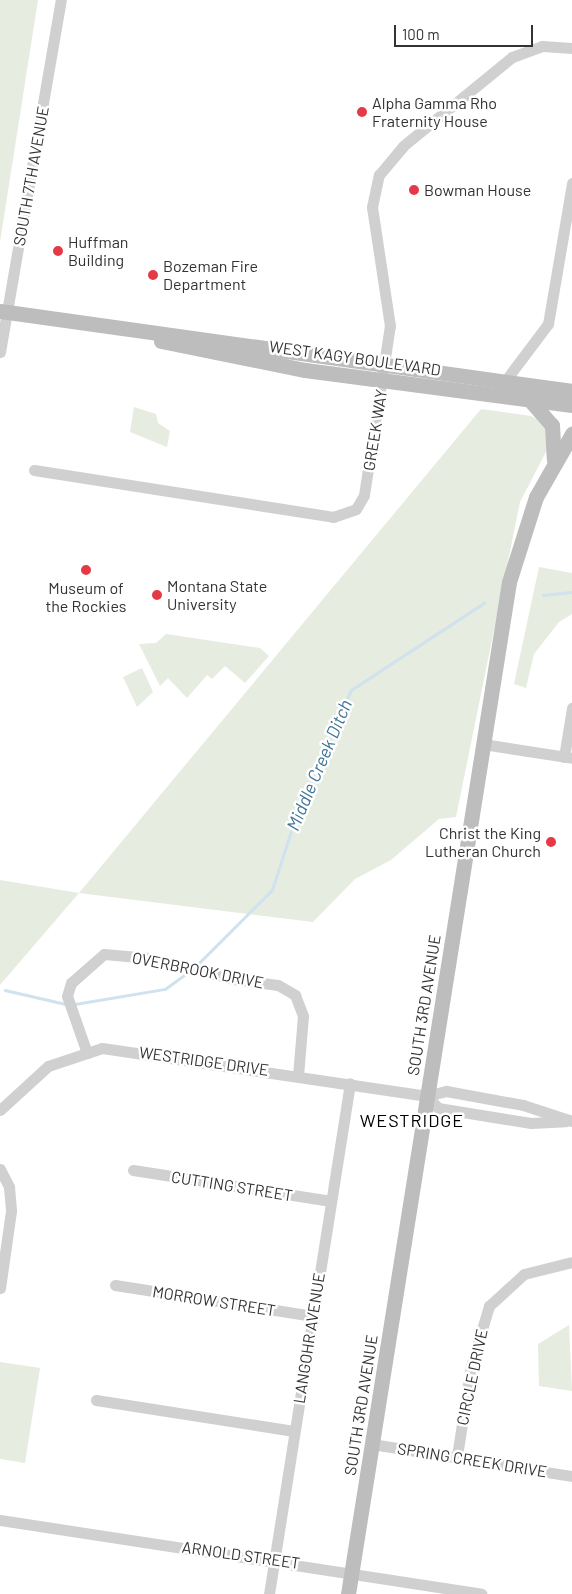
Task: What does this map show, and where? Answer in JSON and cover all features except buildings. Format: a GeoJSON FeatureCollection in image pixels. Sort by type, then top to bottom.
{"type":"FeatureCollection","features":[{"type":"Feature","properties":{"kind":"main road","name":"WEST KAGY BOULEVARD"},"geometry":{"type":"LineString","coordinates":[[3,311],[136,333],[245,360],[382,381],[572,405]]}},
{"type":"Feature","properties":{"kind":"main road","name":"WEST KAGY BOULEVARD"},"geometry":{"type":"LineString","coordinates":[[136,333],[198,337],[572,391]]}},
{"type":"Feature","properties":{"kind":"main road"},"geometry":{"type":"LineString","coordinates":[[528,398],[552,425],[553,461]]}},
{"type":"Feature","properties":{"kind":"main road","name":"SOUTH 3RD AVENUE"},"geometry":{"type":"LineString","coordinates":[[348,1594],[483,744],[516,555],[553,461],[572,434]]}},
{"type":"Feature","properties":{"kind":"street","name":"SOUTH 7TH AVENUE"},"geometry":{"type":"LineString","coordinates":[[0,352],[3,311],[61,0]]}},
{"type":"Feature","properties":{"kind":"street","name":"GREEK WAY"},"geometry":{"type":"LineString","coordinates":[[34,470],[332,517],[347,515],[364,495],[385,364],[390,311],[372,207],[379,175],[403,146],[512,57],[542,46],[572,48]]}},
{"type":"Feature","properties":{"kind":"street"},"geometry":{"type":"LineString","coordinates":[[505,382],[548,324],[572,183]]}},
{"type":"Feature","properties":{"kind":"street"},"geometry":{"type":"LineString","coordinates":[[483,744],[568,758],[572,708]]}},
{"type":"Feature","properties":{"kind":"street","name":"OVERBROOK DRIVE"},"geometry":{"type":"LineString","coordinates":[[87,1053],[67,996],[71,983],[104,954],[148,958],[233,979],[278,985],[295,994],[303,1016],[298,1075]]}},
{"type":"Feature","properties":{"kind":"street","name":"WESTRIDGE DRIVE"},"geometry":{"type":"LineString","coordinates":[[0,1110],[33,1075],[87,1053],[123,1049],[427,1096],[446,1091],[494,1100],[571,1121]]}},
{"type":"Feature","properties":{"kind":"street","name":"LANGOHR AVENUE"},"geometry":{"type":"LineString","coordinates":[[268,1594],[350,1083]]}},
{"type":"Feature","properties":{"kind":"street","name":"WESTRIDGE DRIVE"},"geometry":{"type":"LineString","coordinates":[[427,1096],[438,1108],[531,1123],[571,1121]]}},
{"type":"Feature","properties":{"kind":"street"},"geometry":{"type":"LineString","coordinates":[[0,1169],[9,1187],[11,1211],[0,1288]]}},
{"type":"Feature","properties":{"kind":"street","name":"CUTTING STREET"},"geometry":{"type":"LineString","coordinates":[[133,1170],[330,1201]]}},
{"type":"Feature","properties":{"kind":"street","name":"CIRCLE DRIVE"},"geometry":{"type":"LineString","coordinates":[[457,1456],[471,1366],[489,1306],[524,1274],[572,1262]]}},
{"type":"Feature","properties":{"kind":"street","name":"MORROW STREET"},"geometry":{"type":"LineString","coordinates":[[115,1285],[312,1316]]}},
{"type":"Feature","properties":{"kind":"street"},"geometry":{"type":"LineString","coordinates":[[96,1400],[294,1431]]}},
{"type":"Feature","properties":{"kind":"street","name":"SPRING CREEK DRIVE"},"geometry":{"type":"LineString","coordinates":[[372,1444],[457,1456],[572,1476]]}},
{"type":"Feature","properties":{"kind":"street","name":"ARNOLD STREET"},"geometry":{"type":"LineString","coordinates":[[0,1520],[274,1560],[481,1594]]}},
{"type":"Feature","properties":{"kind":"shaded area"},"geometry":{"type":"Polygon","coordinates":[[[0,0],[38,0],[0,242],[0,0]]]}},
{"type":"Feature","properties":{"kind":"shaded area"},"geometry":{"type":"Polygon","coordinates":[[[134,407],[156,414],[158,423],[170,431],[167,447],[130,432],[134,407]]]}},
{"type":"Feature","properties":{"kind":"shaded area"},"geometry":{"type":"Polygon","coordinates":[[[481,409],[531,416],[547,425],[548,448],[520,502],[456,817],[439,819],[391,860],[355,879],[313,922],[79,893],[481,409]]]}},
{"type":"Feature","properties":{"kind":"shaded area"},"geometry":{"type":"Polygon","coordinates":[[[539,567],[572,573],[572,614],[559,622],[534,654],[526,688],[514,684],[539,567]]]}},
{"type":"Feature","properties":{"kind":"shaded area"},"geometry":{"type":"Polygon","coordinates":[[[166,634],[260,648],[269,656],[245,683],[225,666],[212,679],[207,675],[187,698],[168,678],[160,686],[139,644],[156,643],[166,634]]]}},
{"type":"Feature","properties":{"kind":"shaded area"},"geometry":{"type":"Polygon","coordinates":[[[142,668],[153,692],[137,707],[123,677],[142,668]]]}},
{"type":"Feature","properties":{"kind":"shaded area"},"geometry":{"type":"Polygon","coordinates":[[[0,880],[79,893],[0,985],[0,880]]]}},
{"type":"Feature","properties":{"kind":"shaded area"},"geometry":{"type":"Polygon","coordinates":[[[569,1325],[572,1391],[539,1386],[538,1344],[569,1325]]]}},
{"type":"Feature","properties":{"kind":"shaded area"},"geometry":{"type":"Polygon","coordinates":[[[0,1362],[40,1368],[25,1463],[0,1459],[0,1362]]]}},
{"type":"Feature","properties":{"kind":"waterway"},"geometry":{"type":"LineString","coordinates":[[543,595],[572,592]]}},
{"type":"Feature","properties":{"kind":"waterway","name":"Middle Creek Ditch"},"geometry":{"type":"LineString","coordinates":[[197,965],[272,890],[297,813],[351,690],[484,603]]}},
{"type":"Feature","properties":{"kind":"waterway","name":"Middle Creek Ditch"},"geometry":{"type":"LineString","coordinates":[[75,1004],[165,989],[188,972]]}},
{"type":"Feature","properties":{"kind":"waterway","name":"Middle Creek Ditch"},"geometry":{"type":"LineString","coordinates":[[5,990],[66,1004]]}},
{"type":"Feature","properties":{"kind":"place","name":"Alpha Gamma Rho Fraternity House"},"geometry":{"type":"Point","coordinates":[362,112]}},
{"type":"Feature","properties":{"kind":"place","name":"Bowman House"},"geometry":{"type":"Point","coordinates":[414,190]}},
{"type":"Feature","properties":{"kind":"place","name":"Huffman Building"},"geometry":{"type":"Point","coordinates":[58,251]}},
{"type":"Feature","properties":{"kind":"place","name":"Bozeman Fire Department"},"geometry":{"type":"Point","coordinates":[153,275]}},
{"type":"Feature","properties":{"kind":"place","name":"Museum of the Rockies"},"geometry":{"type":"Point","coordinates":[86,570]}},
{"type":"Feature","properties":{"kind":"place","name":"Montana State University"},"geometry":{"type":"Point","coordinates":[157,595]}},
{"type":"Feature","properties":{"kind":"place","name":"Christ the King Lutheran Church"},"geometry":{"type":"Point","coordinates":[551,842]}},
{"type":"Feature","properties":{"kind":"district","name":"WESTRIDGE"},"geometry":{"type":"Point","coordinates":[412,1120]}}]}
